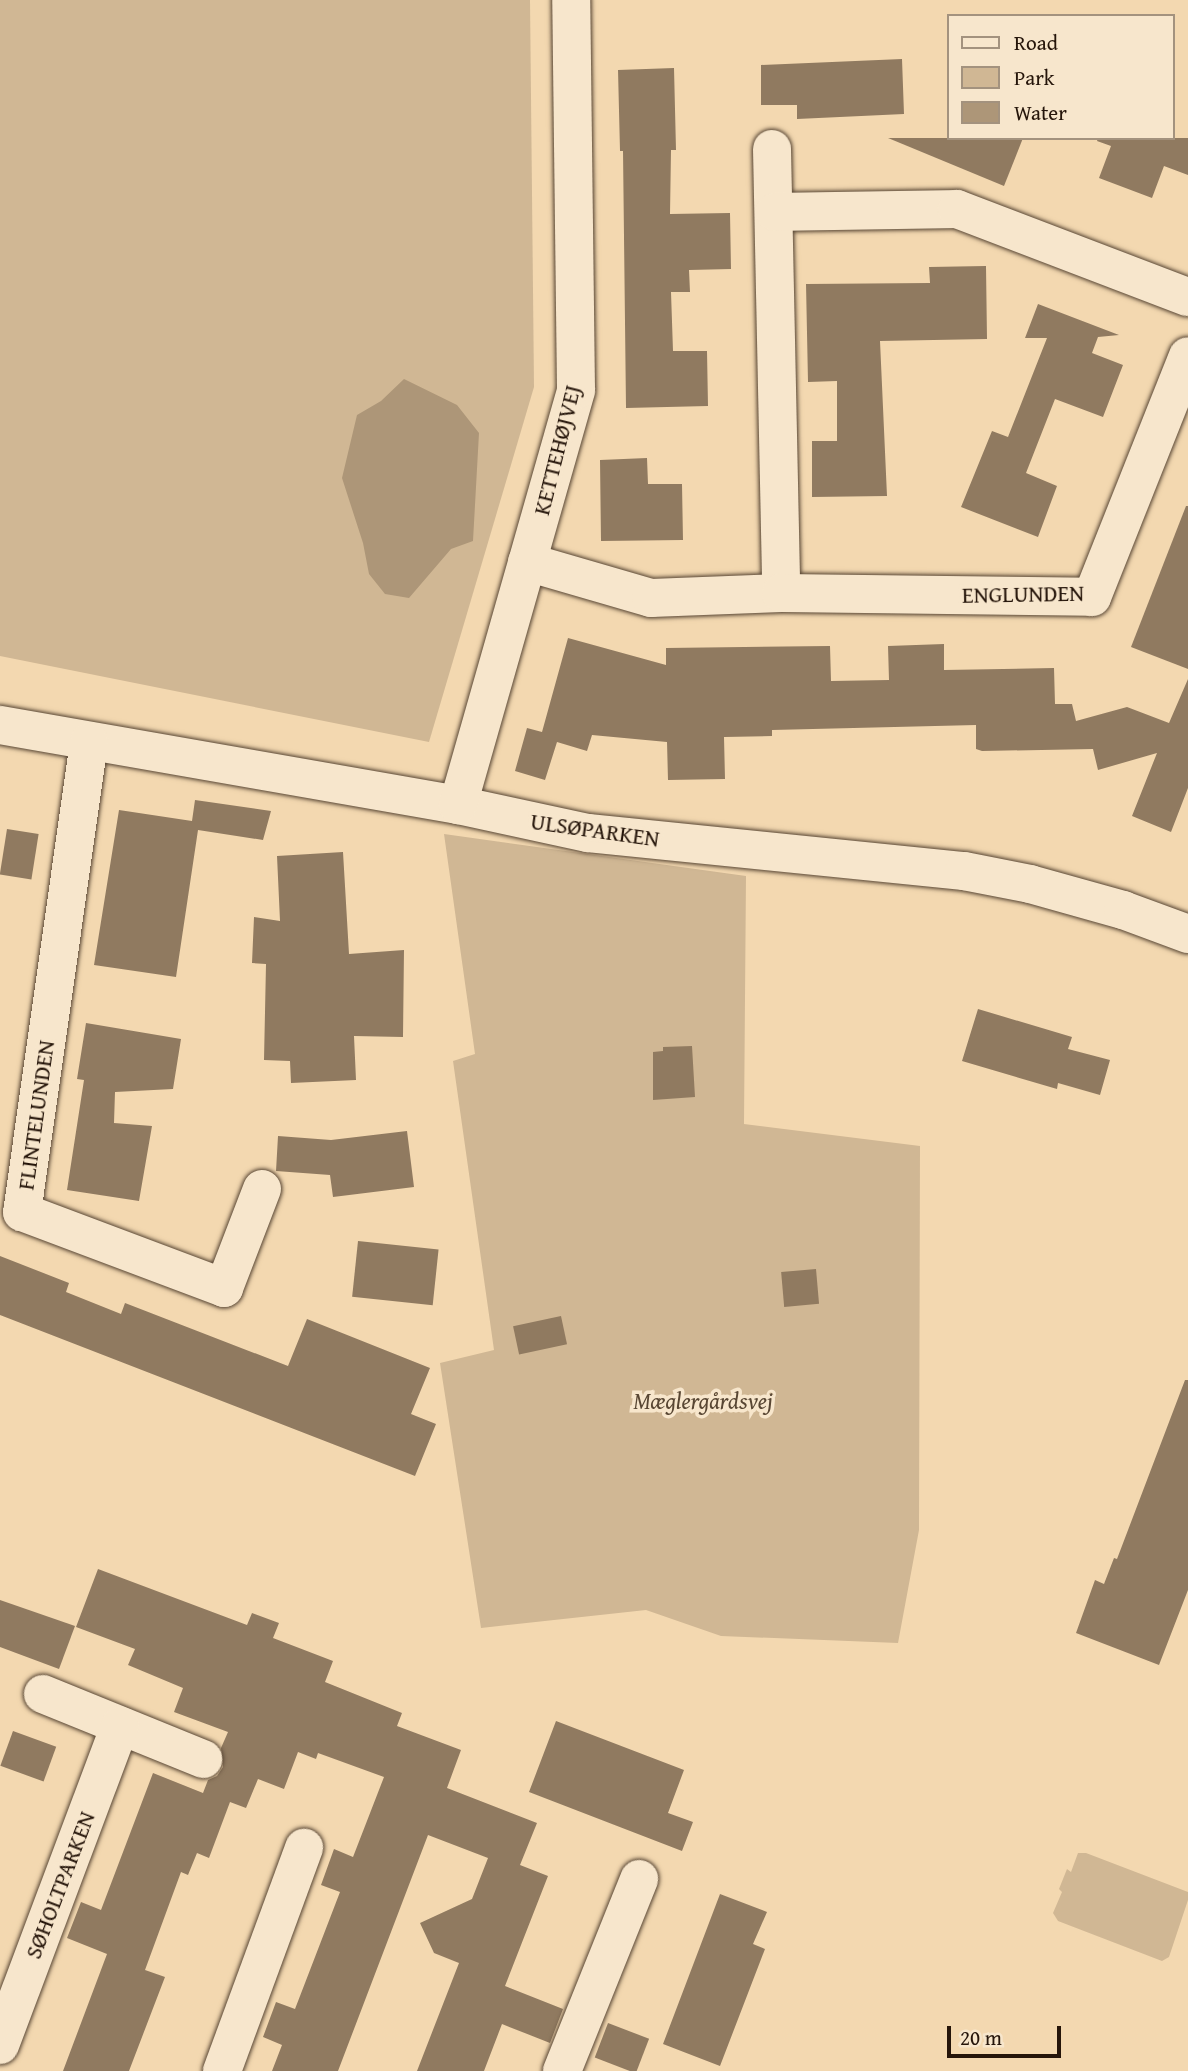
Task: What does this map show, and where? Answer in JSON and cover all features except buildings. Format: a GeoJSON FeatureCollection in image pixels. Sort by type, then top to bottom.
{"type":"FeatureCollection","features":[{"type":"Feature","properties":{"kind":"street","name":"KETTEHØJVEJ"},"geometry":{"type":"LineString","coordinates":[[458,805],[576,390],[571,0]]}},
{"type":"Feature","properties":{"kind":"street"},"geometry":{"type":"LineString","coordinates":[[772,149],[781,593]]}},
{"type":"Feature","properties":{"kind":"street"},"geometry":{"type":"LineString","coordinates":[[775,212],[957,209],[1188,297]]}},
{"type":"Feature","properties":{"kind":"street","name":"ENGLUNDEN"},"geometry":{"type":"LineString","coordinates":[[527,562],[651,598],[781,593],[1092,597],[1188,356]]}},
{"type":"Feature","properties":{"kind":"street","name":"ULSØPARKEN"},"geometry":{"type":"LineString","coordinates":[[0,725],[458,805],[588,833],[964,870],[1030,884],[1123,910],[1188,934]]}},
{"type":"Feature","properties":{"kind":"street","name":"FLINTELUNDEN"},"geometry":{"type":"LineString","coordinates":[[89,742],[22,1212],[224,1288],[262,1189]]}},
{"type":"Feature","properties":{"kind":"street"},"geometry":{"type":"LineString","coordinates":[[43,1694],[203,1759]]}},
{"type":"Feature","properties":{"kind":"street","name":"SØHOLTPARKEN"},"geometry":{"type":"LineString","coordinates":[[0,2045],[120,1726]]}},
{"type":"Feature","properties":{"kind":"street"},"geometry":{"type":"LineString","coordinates":[[222,2071],[304,1848]]}},
{"type":"Feature","properties":{"kind":"street"},"geometry":{"type":"LineString","coordinates":[[562,2071],[639,1879]]}},
{"type":"Feature","properties":{"kind":"green space"},"geometry":{"type":"Polygon","coordinates":[[[0,0],[530,0],[534,387],[429,742],[0,656],[0,0]]]}},
{"type":"Feature","properties":{"kind":"green space","name":"Mæglergårdsvej"},"geometry":{"type":"Polygon","coordinates":[[[444,834],[746,876],[744,1124],[920,1146],[919,1530],[898,1643],[721,1636],[646,1610],[481,1628],[440,1363],[494,1350],[453,1061],[475,1054],[444,834]]]}},
{"type":"Feature","properties":{"kind":"green space"},"geometry":{"type":"Polygon","coordinates":[[[1078,1853],[1086,1853],[1188,1892],[1188,1900],[1169,1957],[1162,1961],[1058,1921],[1053,1913],[1062,1892],[1059,1889],[1067,1869],[1071,1872],[1078,1853]]]}},
{"type":"Feature","properties":{"kind":"water"},"geometry":{"type":"Polygon","coordinates":[[[404,379],[457,405],[479,433],[473,541],[451,549],[409,598],[385,594],[369,574],[363,543],[342,478],[357,415],[381,401],[404,379]]]}}]}
